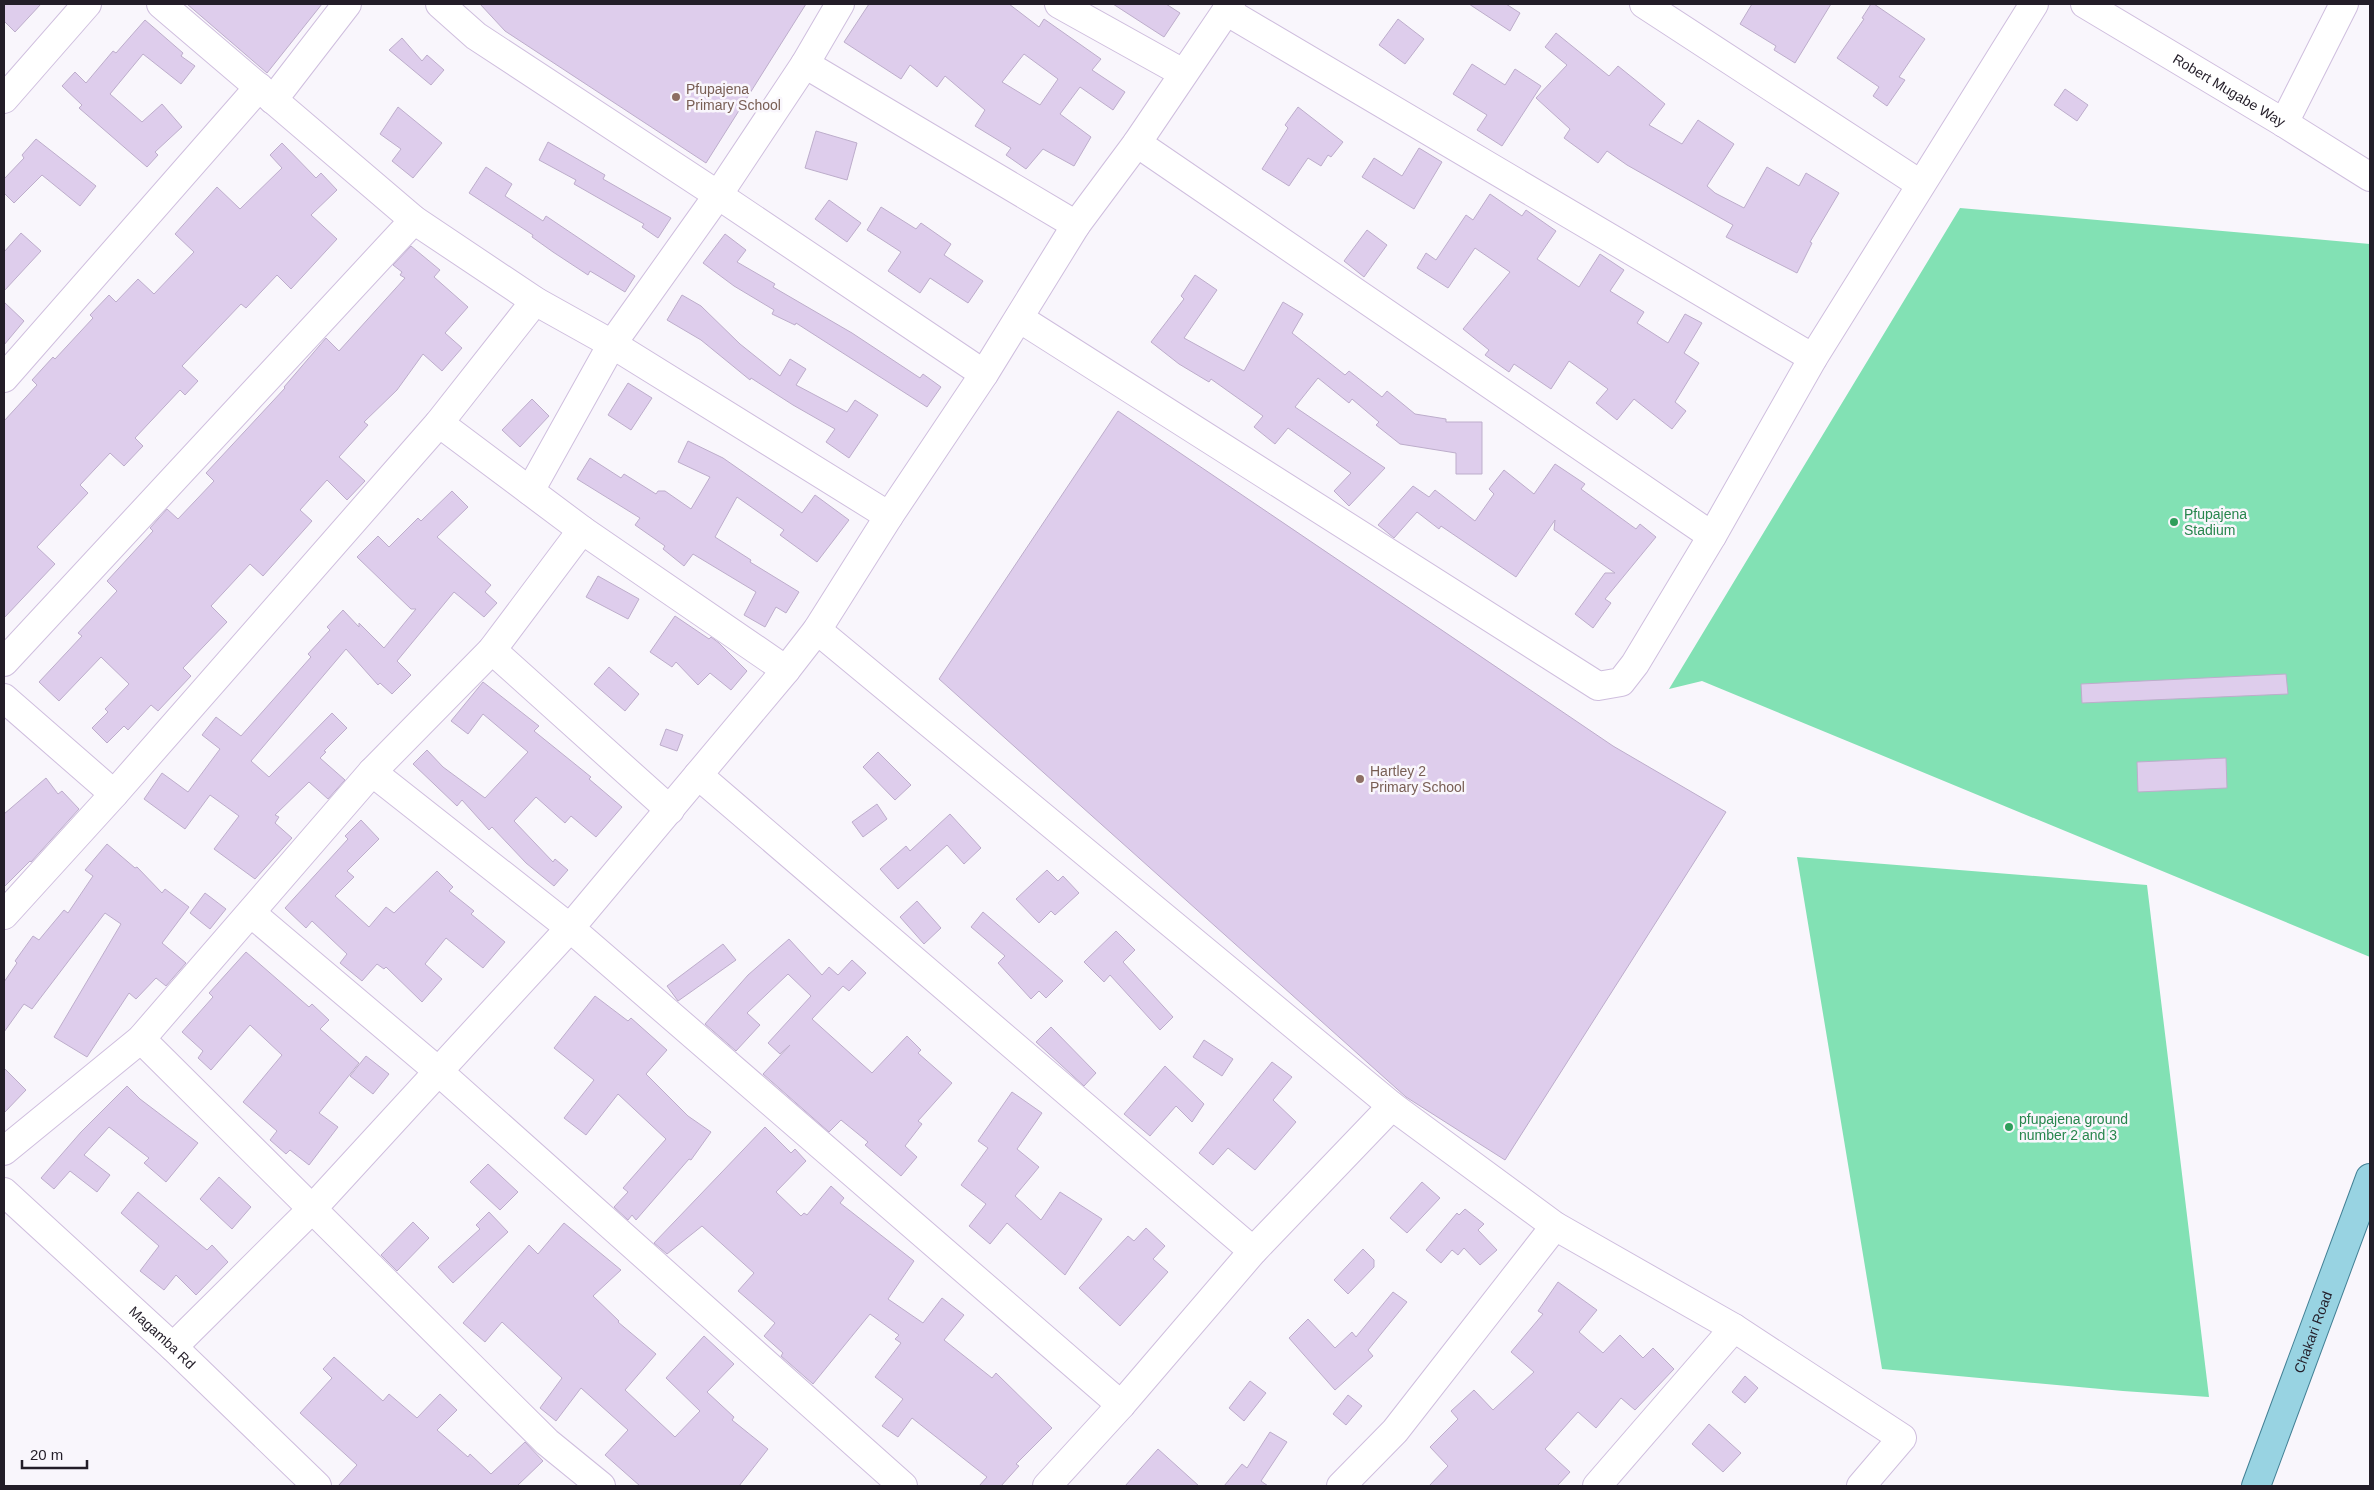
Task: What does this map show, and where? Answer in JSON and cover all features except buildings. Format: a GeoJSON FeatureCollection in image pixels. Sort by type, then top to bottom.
{"type":"FeatureCollection","features":[{"type":"Feature","properties":{"kind":"main road","name":"Chakari Road"},"geometry":{"type":"LineString","coordinates":[[2256,1486],[2370,1178]]}},
{"type":"Feature","properties":{"kind":"street"},"geometry":{"type":"LineString","coordinates":[[4,99],[87,4]]}},
{"type":"Feature","properties":{"kind":"street"},"geometry":{"type":"LineString","coordinates":[[161,4],[414,220],[534,301],[612,344],[889,516]]}},
{"type":"Feature","properties":{"kind":"street"},"geometry":{"type":"LineString","coordinates":[[4,378],[347,4]]}},
{"type":"Feature","properties":{"kind":"street"},"geometry":{"type":"LineString","coordinates":[[440,4],[476,36],[718,195],[984,374]]}},
{"type":"Feature","properties":{"kind":"street"},"geometry":{"type":"LineString","coordinates":[[530,491],[612,344],[718,195],[805,64],[840,4]]}},
{"type":"Feature","properties":{"kind":"street"},"geometry":{"type":"LineString","coordinates":[[1059,4],[1184,73]]}},
{"type":"Feature","properties":{"kind":"street"},"geometry":{"type":"LineString","coordinates":[[1644,4],[1920,184]]}},
{"type":"Feature","properties":{"kind":"street"},"geometry":{"type":"LineString","coordinates":[[1019,318],[1598,686],[1621,682],[1635,664],[1712,536],[1813,358],[2034,4]]}},
{"type":"Feature","properties":{"kind":"street","name":"Robert Mugabe Way"},"geometry":{"type":"LineString","coordinates":[[2086,4],[2370,177]]}},
{"type":"Feature","properties":{"kind":"street"},"geometry":{"type":"LineString","coordinates":[[2284,123],[2344,4]]}},
{"type":"Feature","properties":{"kind":"street"},"geometry":{"type":"LineString","coordinates":[[173,1347],[312,1209],[570,928],[786,670],[817,630],[889,516],[984,374],[1076,225],[1137,143],[1228,8],[1813,358]]}},
{"type":"Feature","properties":{"kind":"street"},"geometry":{"type":"LineString","coordinates":[[805,64],[1076,225]]}},
{"type":"Feature","properties":{"kind":"street"},"geometry":{"type":"LineString","coordinates":[[1137,143],[1712,536]]}},
{"type":"Feature","properties":{"kind":"street"},"geometry":{"type":"LineString","coordinates":[[4,662],[414,220]]}},
{"type":"Feature","properties":{"kind":"street"},"geometry":{"type":"LineString","coordinates":[[4,915],[114,794],[440,423],[534,301]]}},
{"type":"Feature","properties":{"kind":"street"},"geometry":{"type":"LineString","coordinates":[[440,423],[582,530],[786,670]]}},
{"type":"Feature","properties":{"kind":"street"},"geometry":{"type":"LineString","coordinates":[[4,1151],[141,1039],[372,772],[492,650],[582,530]]}},
{"type":"Feature","properties":{"kind":"street"},"geometry":{"type":"LineString","coordinates":[[817,630],[1392,1106],[1555,1226],[1734,1328],[1902,1438],[1861,1486]]}},
{"type":"Feature","properties":{"kind":"street"},"geometry":{"type":"LineString","coordinates":[[492,650],[670,810]]}},
{"type":"Feature","properties":{"kind":"street"},"geometry":{"type":"LineString","coordinates":[[4,698],[114,794]]}},
{"type":"Feature","properties":{"kind":"street"},"geometry":{"type":"LineString","coordinates":[[372,772],[570,928],[1121,1405]]}},
{"type":"Feature","properties":{"kind":"street"},"geometry":{"type":"LineString","coordinates":[[698,775],[1253,1251]]}},
{"type":"Feature","properties":{"kind":"street"},"geometry":{"type":"LineString","coordinates":[[251,913],[438,1071],[903,1486]]}},
{"type":"Feature","properties":{"kind":"street"},"geometry":{"type":"LineString","coordinates":[[141,1039],[548,1442],[601,1486]]}},
{"type":"Feature","properties":{"kind":"street"},"geometry":{"type":"LineString","coordinates":[[1047,1486],[1121,1405],[1253,1251],[1392,1106]]}},
{"type":"Feature","properties":{"kind":"street","name":"Magamba Rd"},"geometry":{"type":"LineString","coordinates":[[4,1192],[173,1347],[317,1486]]}},
{"type":"Feature","properties":{"kind":"street"},"geometry":{"type":"LineString","coordinates":[[1341,1486],[1395,1431],[1555,1226]]}},
{"type":"Feature","properties":{"kind":"street"},"geometry":{"type":"LineString","coordinates":[[1597,1486],[1734,1328]]}},
{"type":"Feature","properties":{"kind":"green space","name":"Pfupajena Stadium"},"geometry":{"type":"Polygon","coordinates":[[[1960,208],[2370,244],[2370,957],[1702,681],[1669,689],[1960,208]]]}},
{"type":"Feature","properties":{"kind":"green space","name":"pfupajena ground number 2 and 3"},"geometry":{"type":"Polygon","coordinates":[[[1797,857],[2147,885],[2209,1397],[1882,1369],[1797,857]]]}},
{"type":"Feature","properties":{"kind":"place","name":"Pfupajena Primary School"},"geometry":{"type":"Point","coordinates":[676,97]}},
{"type":"Feature","properties":{"kind":"place","name":"Pfupajena Stadium"},"geometry":{"type":"Point","coordinates":[2174,522]}},
{"type":"Feature","properties":{"kind":"place","name":"Hartley 2 Primary School"},"geometry":{"type":"Point","coordinates":[1360,779]}},
{"type":"Feature","properties":{"kind":"place","name":"pfupajena ground number 2 and 3"},"geometry":{"type":"Point","coordinates":[2009,1127]}}]}
